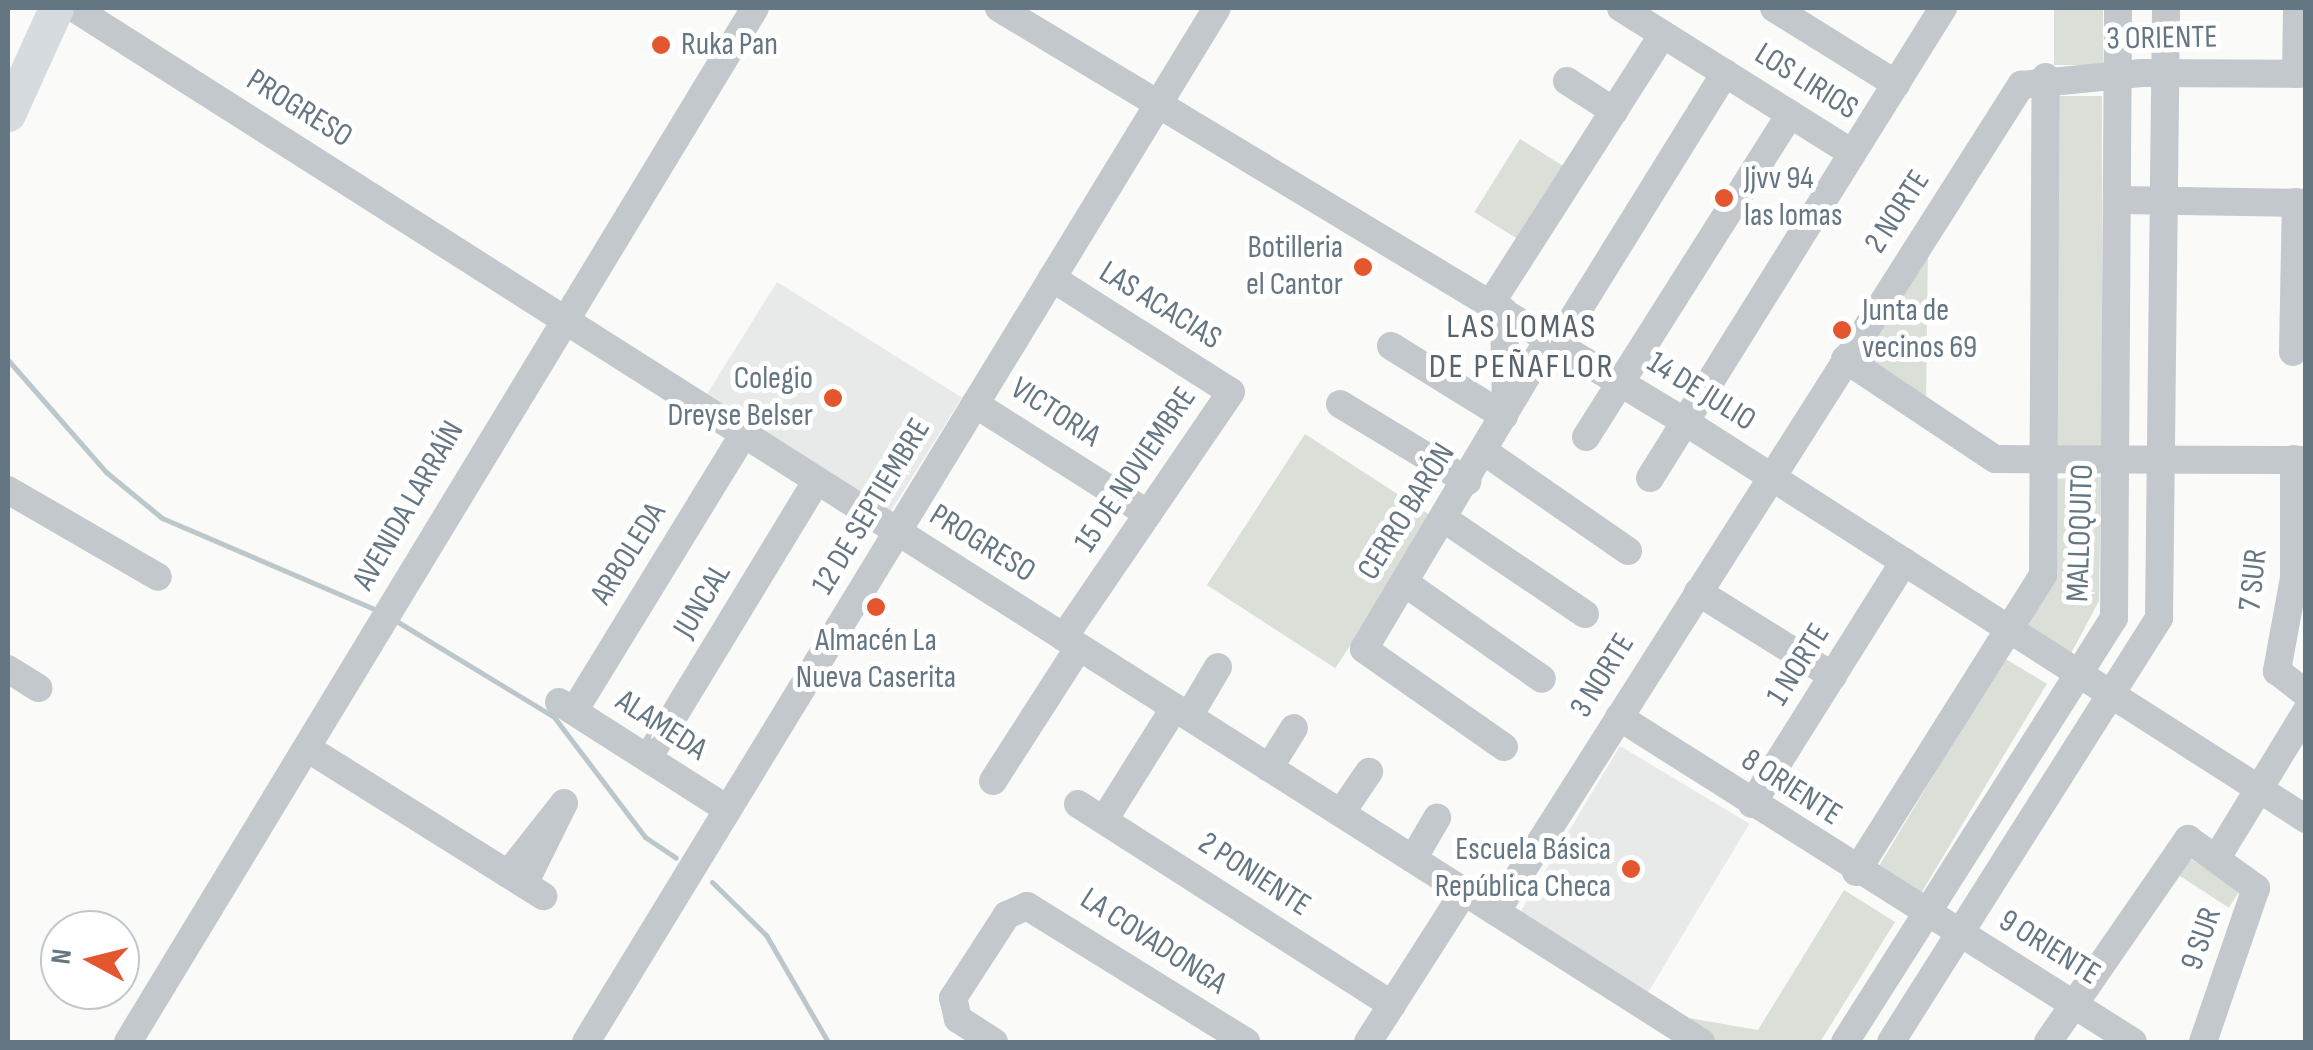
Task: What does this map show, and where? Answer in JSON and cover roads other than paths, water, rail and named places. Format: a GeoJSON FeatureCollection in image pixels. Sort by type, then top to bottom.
{"type":"FeatureCollection","features":[{"type":"Feature","properties":{"kind":"main road"},"geometry":{"type":"LineString","coordinates":[[8,67],[34,8]]}},
{"type":"Feature","properties":{"kind":"main road"},"geometry":{"type":"LineString","coordinates":[[8,114],[56,8]]}},
{"type":"Feature","properties":{"kind":"street","name":"PROGRESO"},"geometry":{"type":"LineString","coordinates":[[74,8],[1702,1042]]}},
{"type":"Feature","properties":{"kind":"street","name":"AVENIDA LARRAÍN"},"geometry":{"type":"LineString","coordinates":[[128,1042],[308,748],[561,317],[755,8]]}},
{"type":"Feature","properties":{"kind":"street","name":"14 DE JULIO"},"geometry":{"type":"LineString","coordinates":[[999,8],[1159,100],[1620,382],[2306,819]]}},
{"type":"Feature","properties":{"kind":"street","name":"12 DE SEPTIEMBRE"},"geometry":{"type":"LineString","coordinates":[[586,1042],[1216,8]]}},
{"type":"Feature","properties":{"kind":"street","name":"LOS LIRIOS"},"geometry":{"type":"LineString","coordinates":[[1620,8],[1852,153]]}},
{"type":"Feature","properties":{"kind":"street"},"geometry":{"type":"LineString","coordinates":[[1774,8],[1896,84]]}},
{"type":"Feature","properties":{"kind":"street","name":"MALLOQUITO"},"geometry":{"type":"LineString","coordinates":[[1845,1042],[2082,676],[2118,593],[2118,8]]}},
{"type":"Feature","properties":{"kind":"street"},"geometry":{"type":"LineString","coordinates":[[1891,1042],[2160,613],[2166,8]]}},
{"type":"Feature","properties":{"kind":"street"},"geometry":{"type":"LineString","coordinates":[[2297,8],[2301,74]]}},
{"type":"Feature","properties":{"kind":"street"},"geometry":{"type":"LineString","coordinates":[[1650,478],[1896,84],[1935,10]]}},
{"type":"Feature","properties":{"kind":"street"},"geometry":{"type":"LineString","coordinates":[[1498,307],[1663,34]]}},
{"type":"Feature","properties":{"kind":"street","name":"CERRO BARÓN"},"geometry":{"type":"LineString","coordinates":[[1504,747],[1364,649],[1486,452],[1505,413],[1725,73]]}},
{"type":"Feature","properties":{"kind":"street","name":"3 ORIENTE"},"geometry":{"type":"LineString","coordinates":[[2034,81],[2119,74],[2301,74]]}},
{"type":"Feature","properties":{"kind":"street"},"geometry":{"type":"LineString","coordinates":[[1568,81],[1614,111]]}},
{"type":"Feature","properties":{"kind":"street","name":"MALLOQUITO"},"geometry":{"type":"LineString","coordinates":[[1856,872],[2042,576],[2044,460],[2034,81]]}},
{"type":"Feature","properties":{"kind":"street","name":"2 NORTE"},"geometry":{"type":"LineString","coordinates":[[1770,476],[2034,81]]}},
{"type":"Feature","properties":{"kind":"street"},"geometry":{"type":"LineString","coordinates":[[1586,437],[1790,114]]}},
{"type":"Feature","properties":{"kind":"street"},"geometry":{"type":"LineString","coordinates":[[2119,200],[2301,202],[2294,352]]}},
{"type":"Feature","properties":{"kind":"street","name":"LAS ACACIAS"},"geometry":{"type":"LineString","coordinates":[[1052,278],[1232,392]]}},
{"type":"Feature","properties":{"kind":"street","name":"CERRO BARÓN"},"geometry":{"type":"LineString","coordinates":[[1498,307],[1505,413]]}},
{"type":"Feature","properties":{"kind":"street"},"geometry":{"type":"LineString","coordinates":[[1392,346],[1505,413]]}},
{"type":"Feature","properties":{"kind":"street"},"geometry":{"type":"LineString","coordinates":[[1845,359],[1995,460],[2300,460]]}},
{"type":"Feature","properties":{"kind":"street","name":"15 DE NOVIEMBRE"},"geometry":{"type":"LineString","coordinates":[[993,781],[1148,514],[1232,392]]}},
{"type":"Feature","properties":{"kind":"street","name":"VICTORIA"},"geometry":{"type":"LineString","coordinates":[[976,404],[1148,514]]}},
{"type":"Feature","properties":{"kind":"street"},"geometry":{"type":"LineString","coordinates":[[1340,404],[1467,481]]}},
{"type":"Feature","properties":{"kind":"street","name":"ARBOLEDA"},"geometry":{"type":"LineString","coordinates":[[566,706],[744,434]]}},
{"type":"Feature","properties":{"kind":"street"},"geometry":{"type":"LineString","coordinates":[[1486,452],[1628,551]]}},
{"type":"Feature","properties":{"kind":"street","name":"7 SUR"},"geometry":{"type":"LineString","coordinates":[[2300,460],[2300,581],[2277,671],[2306,694]]}},
{"type":"Feature","properties":{"kind":"street","name":"3 NORTE"},"geometry":{"type":"LineString","coordinates":[[1496,912],[1770,476]]}},
{"type":"Feature","properties":{"kind":"street","name":"JUNCAL"},"geometry":{"type":"LineString","coordinates":[[648,758],[817,480]]}},
{"type":"Feature","properties":{"kind":"street"},"geometry":{"type":"LineString","coordinates":[[8,490],[158,577]]}},
{"type":"Feature","properties":{"kind":"street"},"geometry":{"type":"LineString","coordinates":[[1444,519],[1585,614]]}},
{"type":"Feature","properties":{"kind":"street","name":"1 NORTE"},"geometry":{"type":"LineString","coordinates":[[1752,804],[1904,562]]}},
{"type":"Feature","properties":{"kind":"street"},"geometry":{"type":"LineString","coordinates":[[1404,583],[1542,680]]}},
{"type":"Feature","properties":{"kind":"street"},"geometry":{"type":"LineString","coordinates":[[1698,592],[1832,676]]}},
{"type":"Feature","properties":{"kind":"street"},"geometry":{"type":"LineString","coordinates":[[1104,820],[1218,667]]}},
{"type":"Feature","properties":{"kind":"street"},"geometry":{"type":"LineString","coordinates":[[8,669],[39,688]]}},
{"type":"Feature","properties":{"kind":"street","name":"ALAMEDA"},"geometry":{"type":"LineString","coordinates":[[566,706],[727,809]]}},
{"type":"Feature","properties":{"kind":"street"},"geometry":{"type":"LineString","coordinates":[[2218,856],[2306,712]]}},
{"type":"Feature","properties":{"kind":"street","name":"8 ORIENTE"},"geometry":{"type":"LineString","coordinates":[[1619,717],[1927,916]]}},
{"type":"Feature","properties":{"kind":"street"},"geometry":{"type":"LineString","coordinates":[[1269,768],[1294,728]]}},
{"type":"Feature","properties":{"kind":"street"},"geometry":{"type":"LineString","coordinates":[[308,748],[525,884]]}},
{"type":"Feature","properties":{"kind":"street"},"geometry":{"type":"LineString","coordinates":[[1340,813],[1369,772]]}},
{"type":"Feature","properties":{"kind":"street","name":"2 PONIENTE"},"geometry":{"type":"LineString","coordinates":[[1078,804],[1392,1006]]}},
{"type":"Feature","properties":{"kind":"street"},"geometry":{"type":"LineString","coordinates":[[1413,859],[1437,818]]}},
{"type":"Feature","properties":{"kind":"street","name":"9 SUR"},"geometry":{"type":"LineString","coordinates":[[2073,1004],[2184,840],[2218,856],[2256,888],[2203,1042]]}},
{"type":"Feature","properties":{"kind":"street"},"geometry":{"type":"LineString","coordinates":[[1368,1042],[1464,892]]}},
{"type":"Feature","properties":{"kind":"street","name":"LA COVADONGA"},"geometry":{"type":"LineString","coordinates":[[994,1042],[953,1009],[1021,906],[1246,1042]]}},
{"type":"Feature","properties":{"kind":"street","name":"9 ORIENTE"},"geometry":{"type":"LineString","coordinates":[[1927,916],[2133,1042]]}},
{"type":"Feature","properties":{"kind":"street"},"geometry":{"type":"LineString","coordinates":[[2048,1042],[2073,1004]]}},
{"type":"Feature","properties":{"kind":"waterway"},"geometry":{"type":"LineString","coordinates":[[8,360],[106,472],[162,518],[379,611]]}},
{"type":"Feature","properties":{"kind":"waterway"},"geometry":{"type":"LineString","coordinates":[[393,619],[554,717],[645,837],[676,858]]}},
{"type":"Feature","properties":{"kind":"waterway"},"geometry":{"type":"LineString","coordinates":[[712,882],[766,935],[828,1042]]}},
{"type":"Feature","properties":{"kind":"place","name":"Ruka Pan"},"geometry":{"type":"Point","coordinates":[661,45]}},
{"type":"Feature","properties":{"kind":"place","name":"Jjvv 94 las lomas"},"geometry":{"type":"Point","coordinates":[1724,198]}},
{"type":"Feature","properties":{"kind":"place","name":"Botilleria el Cantor"},"geometry":{"type":"Point","coordinates":[1363,267]}},
{"type":"Feature","properties":{"kind":"place","name":"Junta de vecinos 69"},"geometry":{"type":"Point","coordinates":[1842,330]}},
{"type":"Feature","properties":{"kind":"place","name":"Colegio Dreyse Belser"},"geometry":{"type":"Point","coordinates":[833,398]}},
{"type":"Feature","properties":{"kind":"place","name":"Almacén La Nueva Caserita"},"geometry":{"type":"Point","coordinates":[876,607]}},
{"type":"Feature","properties":{"kind":"place","name":"Escuela Básica República Checa"},"geometry":{"type":"Point","coordinates":[1631,869]}},
{"type":"Feature","properties":{"kind":"district","name":"LAS LOMAS DE PEÑAFLOR"},"geometry":{"type":"Point","coordinates":[1522,347]}}]}
